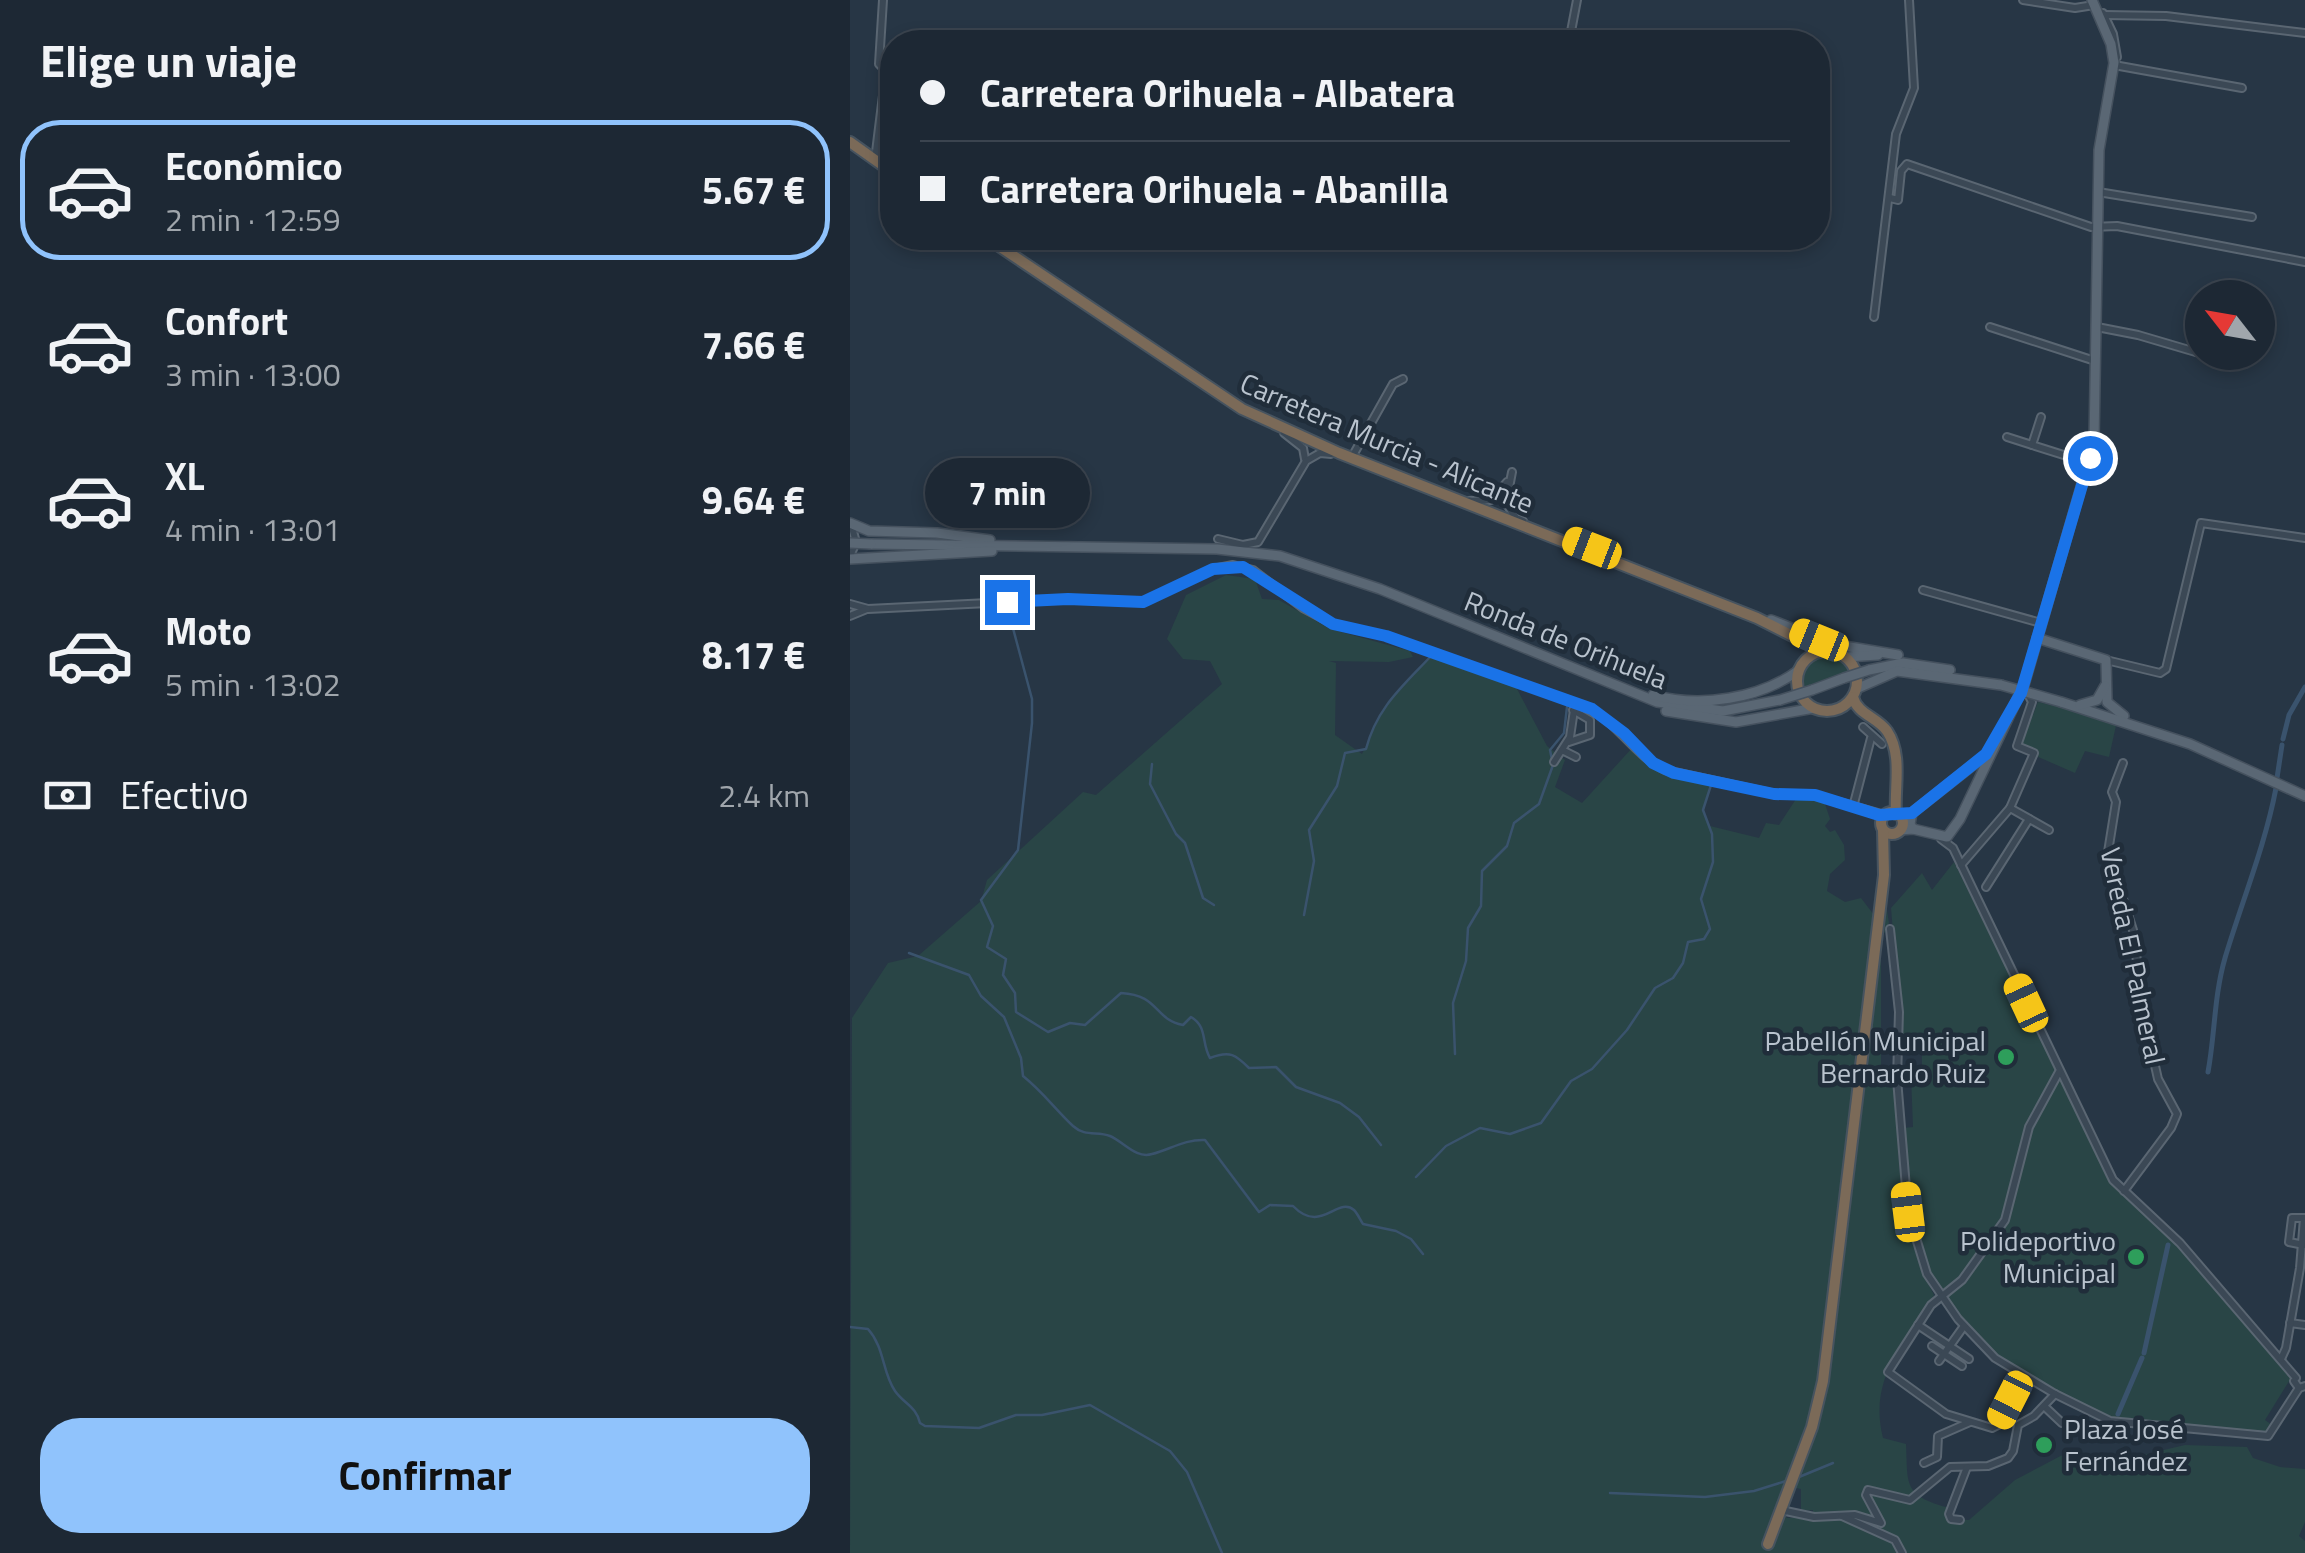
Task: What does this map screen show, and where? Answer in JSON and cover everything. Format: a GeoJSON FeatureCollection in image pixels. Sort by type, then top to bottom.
{"type":"FeatureCollection","features":[{"type":"Feature","properties":{"kind":"highway"},"geometry":{"type":"LineString","coordinates":[[850,142],[880,164]]}},
{"type":"Feature","properties":{"kind":"highway","name":"Carretera Murcia - Alicante"},"geometry":{"type":"LineString","coordinates":[[1005,250],[1190,377],[1253,414],[1316,444],[1758,617],[1822,651]]}},
{"type":"Feature","properties":{"kind":"highway"},"geometry":{"type":"LineString","coordinates":[[1797,638],[1803,647],[1799,692],[1814,708],[1839,708],[1873,724],[1886,741],[1891,774],[1889,819],[1898,831],[1884,875]]}},
{"type":"Feature","properties":{"kind":"highway"},"geometry":{"type":"LineString","coordinates":[[1768,1544],[1812,1427],[1823,1381],[1896,758],[1892,740],[1878,721],[1856,707],[1857,675],[1846,657],[1822,651],[1801,666]]}},
{"type":"Feature","properties":{"kind":"highway"},"geometry":{"type":"LineString","coordinates":[[1839,708],[1854,693]]}},
{"type":"Feature","properties":{"kind":"main road"},"geometry":{"type":"LineString","coordinates":[[1898,831],[1913,829],[1943,837],[1956,826],[2021,693],[2089,462],[2095,436],[2100,145],[2114,64],[2111,44],[2093,2]]}},
{"type":"Feature","properties":{"kind":"main road"},"geometry":{"type":"LineString","coordinates":[[850,523],[868,531],[937,532],[1068,547]]}},
{"type":"Feature","properties":{"kind":"main road","name":"Ronda de Orihuela"},"geometry":{"type":"LineString","coordinates":[[850,543],[1217,549],[1306,562],[1677,708],[1724,711],[1780,700],[1868,670],[1903,663],[1968,675],[2144,728],[2210,752],[2305,796]]}},
{"type":"Feature","properties":{"kind":"main road"},"geometry":{"type":"LineString","coordinates":[[850,557],[1098,547]]}},
{"type":"Feature","properties":{"kind":"main road"},"geometry":{"type":"LineString","coordinates":[[1758,617],[1832,644],[1936,663],[1968,675]]}},
{"type":"Feature","properties":{"kind":"main road"},"geometry":{"type":"LineString","coordinates":[[2039,630],[2052,642],[2108,664],[2111,707],[2144,728]]}},
{"type":"Feature","properties":{"kind":"main road"},"geometry":{"type":"LineString","coordinates":[[2033,652],[2041,643],[2052,642]]}},
{"type":"Feature","properties":{"kind":"main road"},"geometry":{"type":"LineString","coordinates":[[1525,649],[1631,689],[1689,700],[1744,695],[1777,683],[1801,666]]}},
{"type":"Feature","properties":{"kind":"main road"},"geometry":{"type":"LineString","coordinates":[[1846,657],[1898,656]]}},
{"type":"Feature","properties":{"kind":"main road"},"geometry":{"type":"LineString","coordinates":[[1573,669],[1648,705],[1696,719],[1754,721],[1814,708]]}},
{"type":"Feature","properties":{"kind":"main road"},"geometry":{"type":"LineString","coordinates":[[1854,693],[1897,671],[2001,684]]}},
{"type":"Feature","properties":{"kind":"main road"},"geometry":{"type":"LineString","coordinates":[[2074,705],[2097,700],[2107,683]]}},
{"type":"Feature","properties":{"kind":"main road"},"geometry":{"type":"LineString","coordinates":[[1889,819],[1912,813],[1963,777],[1995,743]]}},
{"type":"Feature","properties":{"kind":"main road"},"geometry":{"type":"LineString","coordinates":[[1963,777],[1971,778],[1974,786]]}},
{"type":"Feature","properties":{"kind":"main road"},"geometry":{"type":"LineString","coordinates":[[1912,813],[1913,829]]}},
{"type":"Feature","properties":{"kind":"street"},"geometry":{"type":"LineString","coordinates":[[881,30],[883,0]]}},
{"type":"Feature","properties":{"kind":"street"},"geometry":{"type":"LineString","coordinates":[[1571,30],[1577,0]]}},
{"type":"Feature","properties":{"kind":"street"},"geometry":{"type":"LineString","coordinates":[[1874,317],[1896,134],[1914,88],[1909,0]]}},
{"type":"Feature","properties":{"kind":"street"},"geometry":{"type":"LineString","coordinates":[[2022,0],[2075,8],[2093,2],[2104,15],[2117,52],[2114,64],[2242,88]]}},
{"type":"Feature","properties":{"kind":"street"},"geometry":{"type":"LineString","coordinates":[[2104,15],[2166,16],[2305,33]]}},
{"type":"Feature","properties":{"kind":"street"},"geometry":{"type":"LineString","coordinates":[[875,160],[880,120]]}},
{"type":"Feature","properties":{"kind":"street"},"geometry":{"type":"LineString","coordinates":[[1890,198],[1898,200],[1901,171],[1906,164],[2098,227],[2117,226],[2305,262]]}},
{"type":"Feature","properties":{"kind":"street"},"geometry":{"type":"LineString","coordinates":[[2098,192],[2252,217]]}},
{"type":"Feature","properties":{"kind":"street"},"geometry":{"type":"LineString","coordinates":[[1990,327],[2096,362]]}},
{"type":"Feature","properties":{"kind":"street"},"geometry":{"type":"LineString","coordinates":[[2097,327],[2185,348]]}},
{"type":"Feature","properties":{"kind":"street"},"geometry":{"type":"LineString","coordinates":[[1352,458],[1393,384],[1403,379]]}},
{"type":"Feature","properties":{"kind":"street"},"geometry":{"type":"LineString","coordinates":[[1253,414],[1292,438],[1303,448],[1305,459]]}},
{"type":"Feature","properties":{"kind":"street"},"geometry":{"type":"LineString","coordinates":[[2032,445],[2041,417]]}},
{"type":"Feature","properties":{"kind":"street"},"geometry":{"type":"LineString","coordinates":[[2008,438],[2089,462]]}},
{"type":"Feature","properties":{"kind":"street"},"geometry":{"type":"LineString","coordinates":[[1301,470],[1316,444]]}},
{"type":"Feature","properties":{"kind":"street"},"geometry":{"type":"LineString","coordinates":[[1218,539],[1243,544],[1258,542],[1310,458],[1320,453],[1366,464]]}},
{"type":"Feature","properties":{"kind":"street"},"geometry":{"type":"LineString","coordinates":[[1512,472],[1506,503],[1494,514],[1498,497],[1512,472]]}},
{"type":"Feature","properties":{"kind":"street"},"geometry":{"type":"LineString","coordinates":[[1444,494],[1480,502],[1498,497],[1516,518],[1738,609]]}},
{"type":"Feature","properties":{"kind":"street"},"geometry":{"type":"LineString","coordinates":[[2108,664],[2122,663],[2160,673],[2166,670],[2200,522],[2305,538]]}},
{"type":"Feature","properties":{"kind":"street"},"geometry":{"type":"LineString","coordinates":[[850,523],[856,542],[850,557]]}},
{"type":"Feature","properties":{"kind":"street"},"geometry":{"type":"LineString","coordinates":[[868,609],[850,617],[850,604],[868,609],[1068,599],[1143,602],[1213,569],[1233,565],[1253,570],[1303,608],[1333,624],[1386,636],[1613,723],[1666,770],[1774,794],[1815,795],[1889,819]]}},
{"type":"Feature","properties":{"kind":"street"},"geometry":{"type":"LineString","coordinates":[[1923,590],[2039,630]]}},
{"type":"Feature","properties":{"kind":"street"},"geometry":{"type":"LineString","coordinates":[[1961,865],[2010,808],[2034,754],[2017,746],[2032,702],[2031,696],[2021,693]]}},
{"type":"Feature","properties":{"kind":"street"},"geometry":{"type":"LineString","coordinates":[[1554,762],[1565,746],[1574,706]]}},
{"type":"Feature","properties":{"kind":"street"},"geometry":{"type":"LineString","coordinates":[[1565,746],[1590,735],[1590,720],[1574,706]]}},
{"type":"Feature","properties":{"kind":"street"},"geometry":{"type":"LineString","coordinates":[[1863,727],[1882,744]]}},
{"type":"Feature","properties":{"kind":"street"},"geometry":{"type":"LineString","coordinates":[[1853,807],[1871,738]]}},
{"type":"Feature","properties":{"kind":"street"},"geometry":{"type":"LineString","coordinates":[[1565,746],[1576,757]]}},
{"type":"Feature","properties":{"kind":"street","name":"Vereda El Palmeral"},"geometry":{"type":"LineString","coordinates":[[2123,763],[2112,792],[2116,802],[2108,852],[2133,930],[2151,1052],[2160,1085],[2176,1106],[2171,1128],[2124,1191]]}},
{"type":"Feature","properties":{"kind":"street"},"geometry":{"type":"LineString","coordinates":[[2010,808],[2048,830]]}},
{"type":"Feature","properties":{"kind":"street"},"geometry":{"type":"LineString","coordinates":[[1986,887],[2029,820]]}},
{"type":"Feature","properties":{"kind":"street"},"geometry":{"type":"LineString","coordinates":[[1953,848],[1956,826]]}},
{"type":"Feature","properties":{"kind":"street"},"geometry":{"type":"LineString","coordinates":[[1890,929],[1908,1212],[1927,1274],[1940,1296],[1995,1358],[2054,1394],[2110,1421],[2268,1436],[2302,1384],[2180,1243],[2124,1191],[2096,1150],[1953,848],[1943,837]]}},
{"type":"Feature","properties":{"kind":"street"},"geometry":{"type":"LineString","coordinates":[[2026,1378],[1992,1428],[1946,1414],[1888,1375],[1918,1325],[1940,1296],[1962,1280],[2005,1220],[2028,1127],[2060,1072]]}},
{"type":"Feature","properties":{"kind":"street"},"geometry":{"type":"LineString","coordinates":[[2280,1359],[2302,1273],[2304,1245],[2304,1218],[2291,1218],[2290,1243],[2304,1245]]}},
{"type":"Feature","properties":{"kind":"street"},"geometry":{"type":"LineString","coordinates":[[2290,1323],[2305,1325]]}},
{"type":"Feature","properties":{"kind":"street"},"geometry":{"type":"LineString","coordinates":[[1918,1325],[1965,1362],[1942,1357],[1932,1346]]}},
{"type":"Feature","properties":{"kind":"street"},"geometry":{"type":"LineString","coordinates":[[1942,1357],[1964,1326]]}},
{"type":"Feature","properties":{"kind":"street"},"geometry":{"type":"LineString","coordinates":[[1781,1510],[1806,1516],[1863,1516],[1881,1523],[1866,1495],[1868,1490],[1912,1500],[1946,1470],[1988,1466],[2008,1458],[2014,1451],[2018,1425],[2045,1407],[2054,1394]]}},
{"type":"Feature","properties":{"kind":"street"},"geometry":{"type":"LineString","coordinates":[[2045,1407],[2062,1423]]}},
{"type":"Feature","properties":{"kind":"street"},"geometry":{"type":"LineString","coordinates":[[1924,1463],[1937,1457],[1938,1436],[1971,1422]]}},
{"type":"Feature","properties":{"kind":"street"},"geometry":{"type":"LineString","coordinates":[[1960,1520],[1951,1519],[1949,1514],[1967,1468]]}},
{"type":"Feature","properties":{"kind":"street"},"geometry":{"type":"LineString","coordinates":[[1840,1516],[1895,1540],[1902,1553]]}},
{"type":"Feature","properties":{"kind":"green space"},"geometry":{"type":"Polygon","coordinates":[[[1226,575],[1255,579],[1262,599],[1279,600],[1330,629],[1410,651],[1413,657],[1389,662],[1329,661],[1336,663],[1335,735],[1362,754],[1385,706],[1432,656],[1516,687],[1547,746],[1565,760],[1555,787],[1582,803],[1633,747],[1650,768],[1710,784],[1703,810],[1710,826],[1759,838],[1766,823],[1779,825],[1796,799],[1824,801],[1830,819],[1825,826],[1830,832],[1835,830],[1844,845],[1845,860],[1830,874],[1827,891],[1845,902],[1861,898],[1874,915],[1818,1380],[1784,1514],[1787,1518],[1813,1517],[1813,1510],[1801,1511],[1801,1489],[1792,1487],[1814,1429],[1884,892],[1889,923],[1881,940],[1881,1081],[1895,1084],[1906,1218],[1934,1295],[1892,1362],[1880,1398],[1883,1438],[1906,1444],[1911,1486],[1922,1498],[1946,1507],[1949,1519],[1969,1520],[2015,1480],[2070,1451],[2087,1468],[2185,1445],[2247,1447],[2253,1458],[2280,1467],[2305,1469],[2305,1522],[2299,1536],[2305,1541],[2305,1553],[850,1553],[852,1018],[888,963],[918,956],[981,901],[987,880],[1083,792],[1096,795],[1222,684],[1210,661],[1183,659],[1167,639],[1186,595],[1226,575]]]}},
{"type":"Feature","properties":{"kind":"green space"},"geometry":{"type":"Polygon","coordinates":[[[1828,654],[1844,659],[1852,672],[1802,689],[1806,664],[1828,654]]]}},
{"type":"Feature","properties":{"kind":"green space"},"geometry":{"type":"Polygon","coordinates":[[[2038,702],[2117,721],[2109,757],[2085,751],[2075,773],[2021,745],[2038,702]]]}},
{"type":"Feature","properties":{"kind":"green space"},"geometry":{"type":"Polygon","coordinates":[[[1954,862],[2113,1183],[2221,1290],[2291,1378],[2265,1420],[2272,1425],[2265,1434],[2149,1426],[2089,1412],[2006,1361],[1956,1316],[1938,1292],[1922,1253],[1908,1182],[1903,1128],[1913,1127],[1911,1076],[1922,1075],[1922,1050],[1899,1051],[1900,1014],[1891,908],[1922,873],[1932,890],[1954,862]]]}},
{"type":"Feature","properties":{"kind":"waterway"},"geometry":{"type":"LineString","coordinates":[[1007,606],[1032,699],[1032,723],[1018,850],[981,900],[993,926],[987,947],[1006,959],[1003,975],[1015,993],[1016,1012],[1048,1032],[1070,1023],[1085,1025],[1121,993],[1143,998],[1173,1022],[1183,1025],[1191,1017],[1196,1021],[1210,1058],[1228,1054],[1249,1068],[1276,1067],[1296,1087],[1340,1103],[1359,1117],[1381,1145]]}},
{"type":"Feature","properties":{"kind":"waterway"},"geometry":{"type":"LineString","coordinates":[[1304,915],[1314,861],[1309,830],[1337,786],[1345,753],[1366,749],[1384,709],[1432,655]]}},
{"type":"Feature","properties":{"kind":"waterway"},"geometry":{"type":"LineString","coordinates":[[2283,739],[2289,715],[2305,687]]}},
{"type":"Feature","properties":{"kind":"waterway"},"geometry":{"type":"LineString","coordinates":[[1455,1054],[1453,1003],[1466,961],[1468,928],[1481,906],[1482,871],[1507,846],[1514,823],[1539,804],[1553,765],[1550,750],[1564,733],[1567,707]]}},
{"type":"Feature","properties":{"kind":"waterway"},"geometry":{"type":"LineString","coordinates":[[2277,778],[2282,745]]}},
{"type":"Feature","properties":{"kind":"waterway"},"geometry":{"type":"LineString","coordinates":[[1152,764],[1150,784],[1176,834],[1185,843],[1203,898],[1214,905]]}},
{"type":"Feature","properties":{"kind":"waterway"},"geometry":{"type":"LineString","coordinates":[[1416,1177],[1446,1146],[1480,1128],[1510,1134],[1541,1123],[1571,1081],[1592,1069],[1627,1030],[1655,988],[1673,978],[1683,963],[1688,942],[1704,939],[1710,929],[1701,899],[1713,862],[1712,834],[1703,810],[1711,785]]}},
{"type":"Feature","properties":{"kind":"waterway"},"geometry":{"type":"LineString","coordinates":[[2208,1072],[2221,972],[2276,788]]}},
{"type":"Feature","properties":{"kind":"waterway"},"geometry":{"type":"LineString","coordinates":[[909,953],[969,975],[981,996],[1004,1017],[1021,1058],[1023,1076],[1078,1129],[1110,1136],[1146,1155],[1205,1140],[1259,1212],[1270,1205],[1293,1206],[1312,1217],[1348,1207],[1363,1224],[1396,1231],[1411,1239],[1423,1254]]}},
{"type":"Feature","properties":{"kind":"waterway"},"geometry":{"type":"LineString","coordinates":[[2144,1353],[2168,1245]]}},
{"type":"Feature","properties":{"kind":"waterway"},"geometry":{"type":"LineString","coordinates":[[850,1327],[868,1329],[878,1344],[895,1391],[925,1426],[979,1428],[1016,1415],[1042,1415],[1090,1405],[1170,1451],[1187,1472],[1222,1553]]}},
{"type":"Feature","properties":{"kind":"waterway"},"geometry":{"type":"LineString","coordinates":[[2118,1414],[2142,1358]]}},
{"type":"Feature","properties":{"kind":"waterway"},"geometry":{"type":"LineString","coordinates":[[1799,1477],[1833,1463]]}},
{"type":"Feature","properties":{"kind":"waterway"},"geometry":{"type":"LineString","coordinates":[[1610,1493],[1705,1497],[1754,1491],[1786,1481]]}},
{"type":"Feature","properties":{"kind":"place","name":"Pabellón Municipal Bernardo Ruiz"},"geometry":{"type":"Point","coordinates":[2006,1057]}},
{"type":"Feature","properties":{"kind":"place","name":"Polideportivo Municipal"},"geometry":{"type":"Point","coordinates":[2136,1257]}},
{"type":"Feature","properties":{"kind":"place","name":"Plaza José Fernández"},"geometry":{"type":"Point","coordinates":[2044,1445]}},
{"type":"Feature","properties":{"kind":"route"},"geometry":{"type":"LineString","coordinates":[[1007,602],[1143,602],[1213,569],[1243,567],[1333,624],[1386,636],[1592,709],[1613,723],[1658,767],[1674,773],[1774,794],[1815,795],[1879,815],[1907,816],[1976,766],[1995,743],[2021,693],[2090,458]]}}]}
